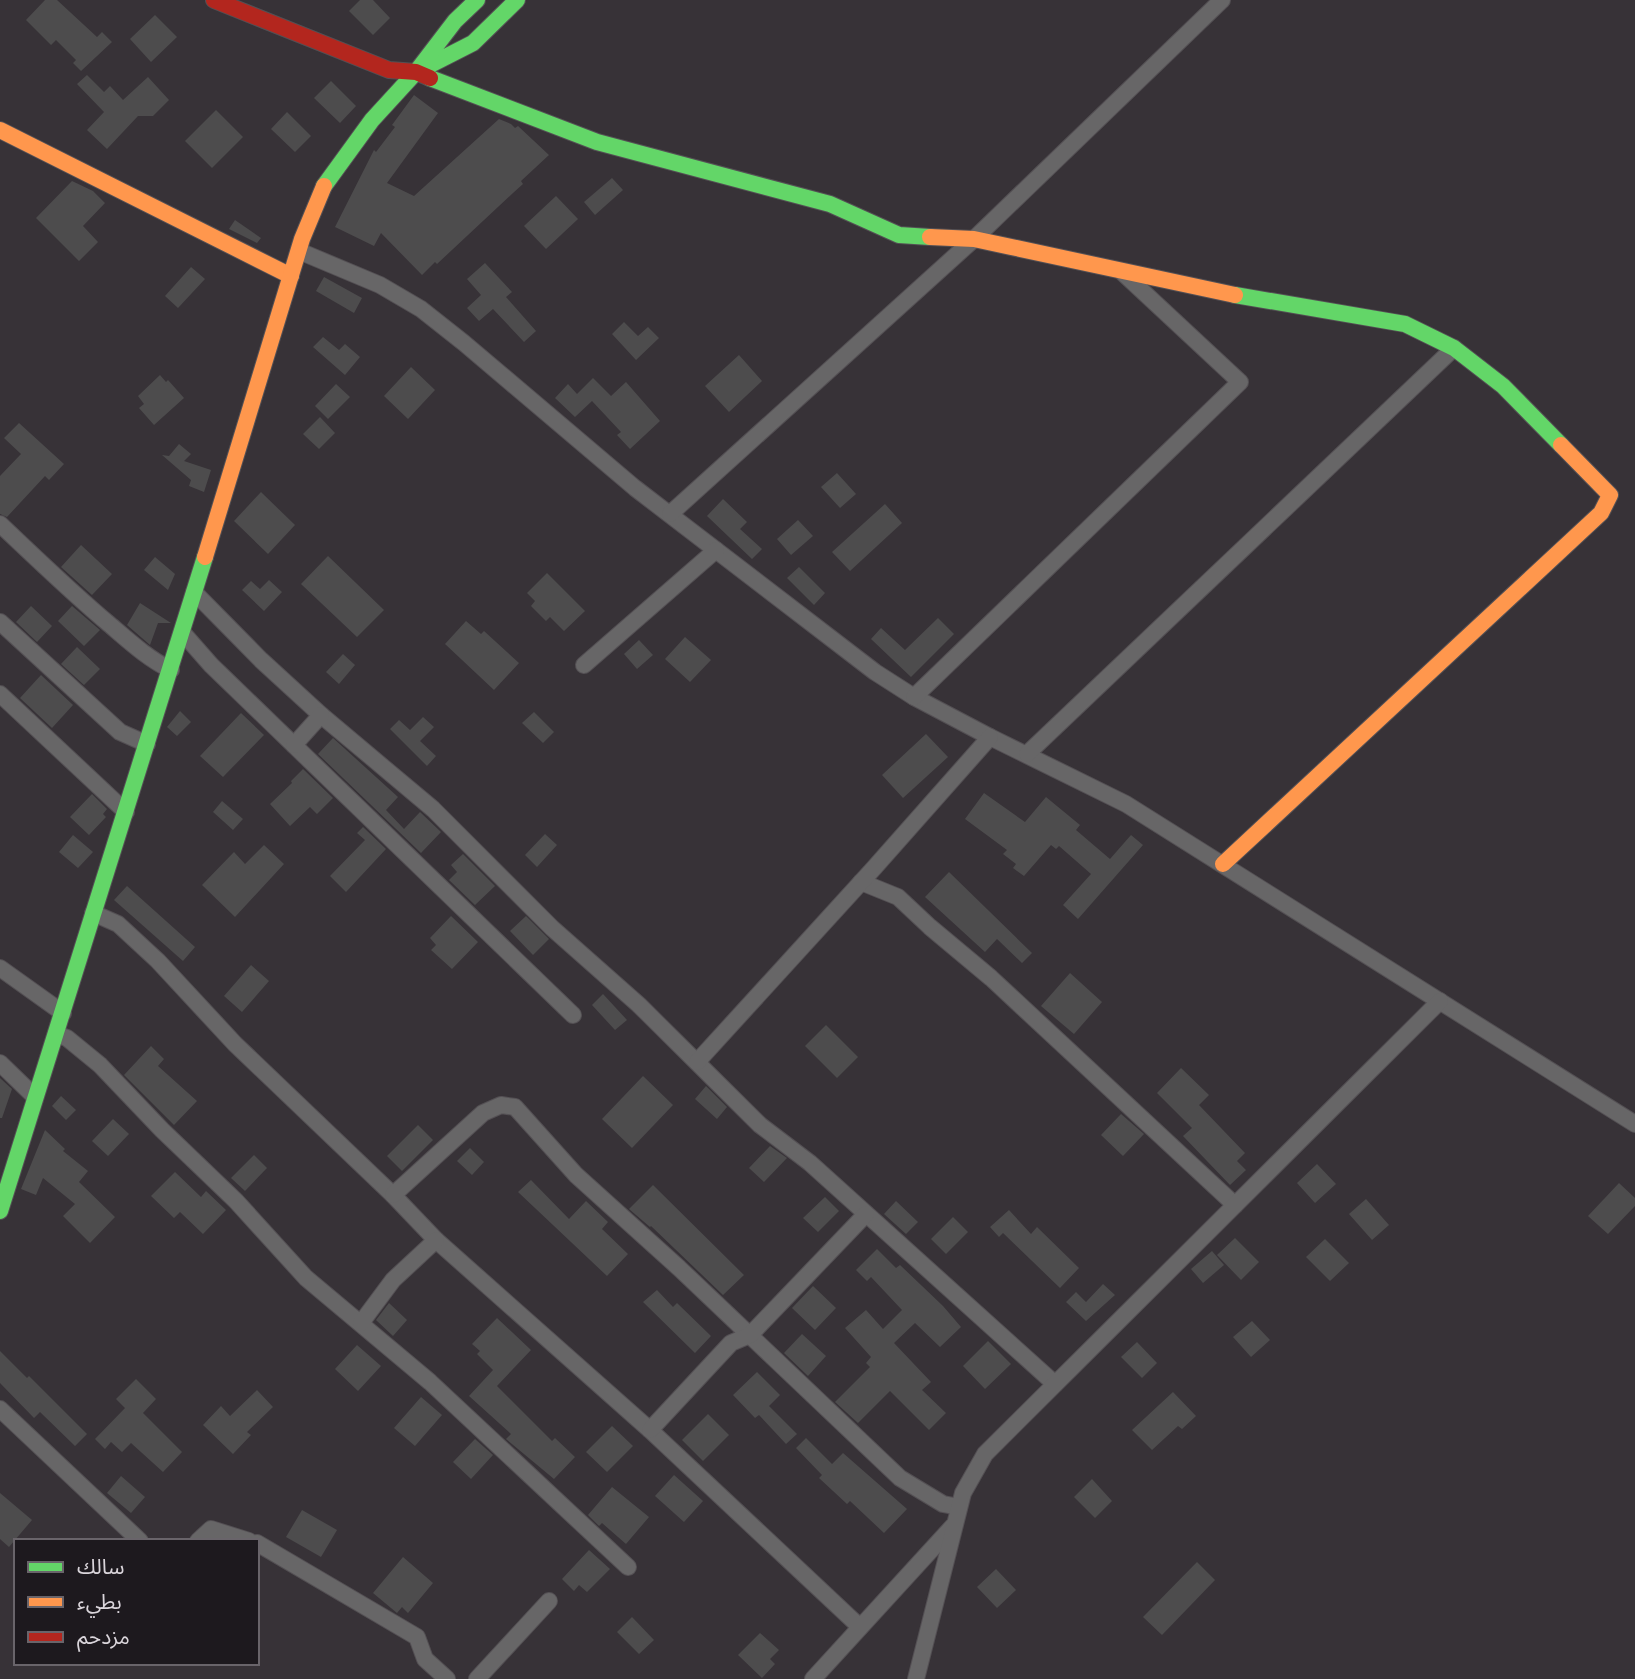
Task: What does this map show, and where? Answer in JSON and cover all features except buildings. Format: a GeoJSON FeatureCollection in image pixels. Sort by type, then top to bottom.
{"type":"FeatureCollection","features":[{"type":"Feature","properties":{"kind":"street"},"geometry":{"type":"LineString","coordinates":[[214,0],[389,70],[416,72],[597,142],[830,204],[899,235],[974,239],[1203,289],[1405,324],[1454,348],[1503,386],[1610,495],[1601,513],[1223,864]]}},
{"type":"Feature","properties":{"kind":"street"},"geometry":{"type":"LineString","coordinates":[[0,1211],[34,1096],[63,1013],[183,632],[291,276],[325,184],[372,120],[416,72],[455,21],[477,0]]}},
{"type":"Feature","properties":{"kind":"street"},"geometry":{"type":"LineString","coordinates":[[416,72],[473,43],[517,0]]}},
{"type":"Feature","properties":{"kind":"street"},"geometry":{"type":"LineString","coordinates":[[670,514],[974,239],[1222,0]]}},
{"type":"Feature","properties":{"kind":"street"},"geometry":{"type":"LineString","coordinates":[[0,131],[21,139],[291,276]]}},
{"type":"Feature","properties":{"kind":"street"},"geometry":{"type":"LineString","coordinates":[[299,251],[380,285],[421,309],[670,514],[874,673],[990,737],[1126,804],[1635,1124]]}},
{"type":"Feature","properties":{"kind":"street"},"geometry":{"type":"LineString","coordinates":[[914,697],[1240,382],[1121,271]]}},
{"type":"Feature","properties":{"kind":"street"},"geometry":{"type":"LineString","coordinates":[[1027,754],[1454,348]]}},
{"type":"Feature","properties":{"kind":"street"},"geometry":{"type":"LineString","coordinates":[[0,524],[72,593],[135,647],[153,661],[171,670]]}},
{"type":"Feature","properties":{"kind":"street"},"geometry":{"type":"LineString","coordinates":[[584,665],[716,550]]}},
{"type":"Feature","properties":{"kind":"street"},"geometry":{"type":"LineString","coordinates":[[194,592],[261,660],[321,715],[433,809],[552,928],[639,1005],[760,1125],[792,1148],[1055,1384]]}},
{"type":"Feature","properties":{"kind":"street"},"geometry":{"type":"LineString","coordinates":[[0,622],[120,732],[147,744]]}},
{"type":"Feature","properties":{"kind":"street"},"geometry":{"type":"LineString","coordinates":[[183,632],[211,664],[573,1015]]}},
{"type":"Feature","properties":{"kind":"street"},"geometry":{"type":"LineString","coordinates":[[0,694],[126,812]]}},
{"type":"Feature","properties":{"kind":"street"},"geometry":{"type":"LineString","coordinates":[[294,745],[321,715]]}},
{"type":"Feature","properties":{"kind":"street"},"geometry":{"type":"LineString","coordinates":[[697,1062],[990,737]]}},
{"type":"Feature","properties":{"kind":"street"},"geometry":{"type":"LineString","coordinates":[[861,882],[898,897],[991,978],[1235,1205]]}},
{"type":"Feature","properties":{"kind":"street"},"geometry":{"type":"LineString","coordinates":[[93,913],[118,924],[158,961],[235,1044],[393,1195],[436,1240],[649,1430],[860,1627]]}},
{"type":"Feature","properties":{"kind":"street"},"geometry":{"type":"LineString","coordinates":[[0,968],[63,1013]]}},
{"type":"Feature","properties":{"kind":"street"},"geometry":{"type":"LineString","coordinates":[[916,1679],[963,1493],[985,1454],[1440,1001]]}},
{"type":"Feature","properties":{"kind":"street"},"geometry":{"type":"LineString","coordinates":[[56,1034],[67,1038],[100,1065],[171,1140],[236,1201],[306,1278],[430,1382],[628,1567]]}},
{"type":"Feature","properties":{"kind":"street"},"geometry":{"type":"LineString","coordinates":[[0,1063],[34,1096]]}},
{"type":"Feature","properties":{"kind":"street"},"geometry":{"type":"LineString","coordinates":[[393,1195],[483,1113],[501,1105],[515,1107],[576,1175],[679,1268],[901,1478],[943,1504],[959,1507]]}},
{"type":"Feature","properties":{"kind":"street"},"geometry":{"type":"LineString","coordinates":[[649,1430],[731,1343],[750,1335],[866,1214]]}},
{"type":"Feature","properties":{"kind":"street"},"geometry":{"type":"LineString","coordinates":[[361,1323],[393,1280],[436,1240]]}},
{"type":"Feature","properties":{"kind":"street"},"geometry":{"type":"LineString","coordinates":[[0,1409],[138,1539]]}},
{"type":"Feature","properties":{"kind":"street"},"geometry":{"type":"LineString","coordinates":[[813,1679],[955,1524]]}},
{"type":"Feature","properties":{"kind":"street"},"geometry":{"type":"LineString","coordinates":[[200,1539],[211,1529],[243,1539]]}},
{"type":"Feature","properties":{"kind":"street"},"geometry":{"type":"LineString","coordinates":[[259,1544],[417,1637],[425,1660],[447,1679]]}},
{"type":"Feature","properties":{"kind":"street"},"geometry":{"type":"LineString","coordinates":[[477,1679],[549,1601]]}},
{"type":"Feature","properties":{"kind":"traffic: fast"},"geometry":{"type":"LineString","coordinates":[[324,186],[372,120],[416,72],[455,21],[477,0]]}},
{"type":"Feature","properties":{"kind":"traffic: fast"},"geometry":{"type":"LineString","coordinates":[[422,69],[473,43],[517,0]]}},
{"type":"Feature","properties":{"kind":"traffic: fast"},"geometry":{"type":"LineString","coordinates":[[430,78],[597,142],[830,204],[899,235],[930,237]]}},
{"type":"Feature","properties":{"kind":"traffic: fast"},"geometry":{"type":"LineString","coordinates":[[1235,295],[1405,324],[1454,348],[1503,386],[1561,445]]}},
{"type":"Feature","properties":{"kind":"traffic: fast"},"geometry":{"type":"LineString","coordinates":[[0,1211],[205,557]]}},
{"type":"Feature","properties":{"kind":"traffic: slow"},"geometry":{"type":"LineString","coordinates":[[0,130],[291,276]]}},
{"type":"Feature","properties":{"kind":"traffic: slow"},"geometry":{"type":"LineString","coordinates":[[205,557],[302,239],[324,186]]}},
{"type":"Feature","properties":{"kind":"traffic: slow"},"geometry":{"type":"LineString","coordinates":[[930,237],[974,239],[1235,295]]}},
{"type":"Feature","properties":{"kind":"traffic: slow"},"geometry":{"type":"LineString","coordinates":[[1223,864],[1601,513],[1610,495],[1561,445]]}},
{"type":"Feature","properties":{"kind":"traffic: jam"},"geometry":{"type":"LineString","coordinates":[[214,0],[389,70],[416,72],[430,78]]}}]}
